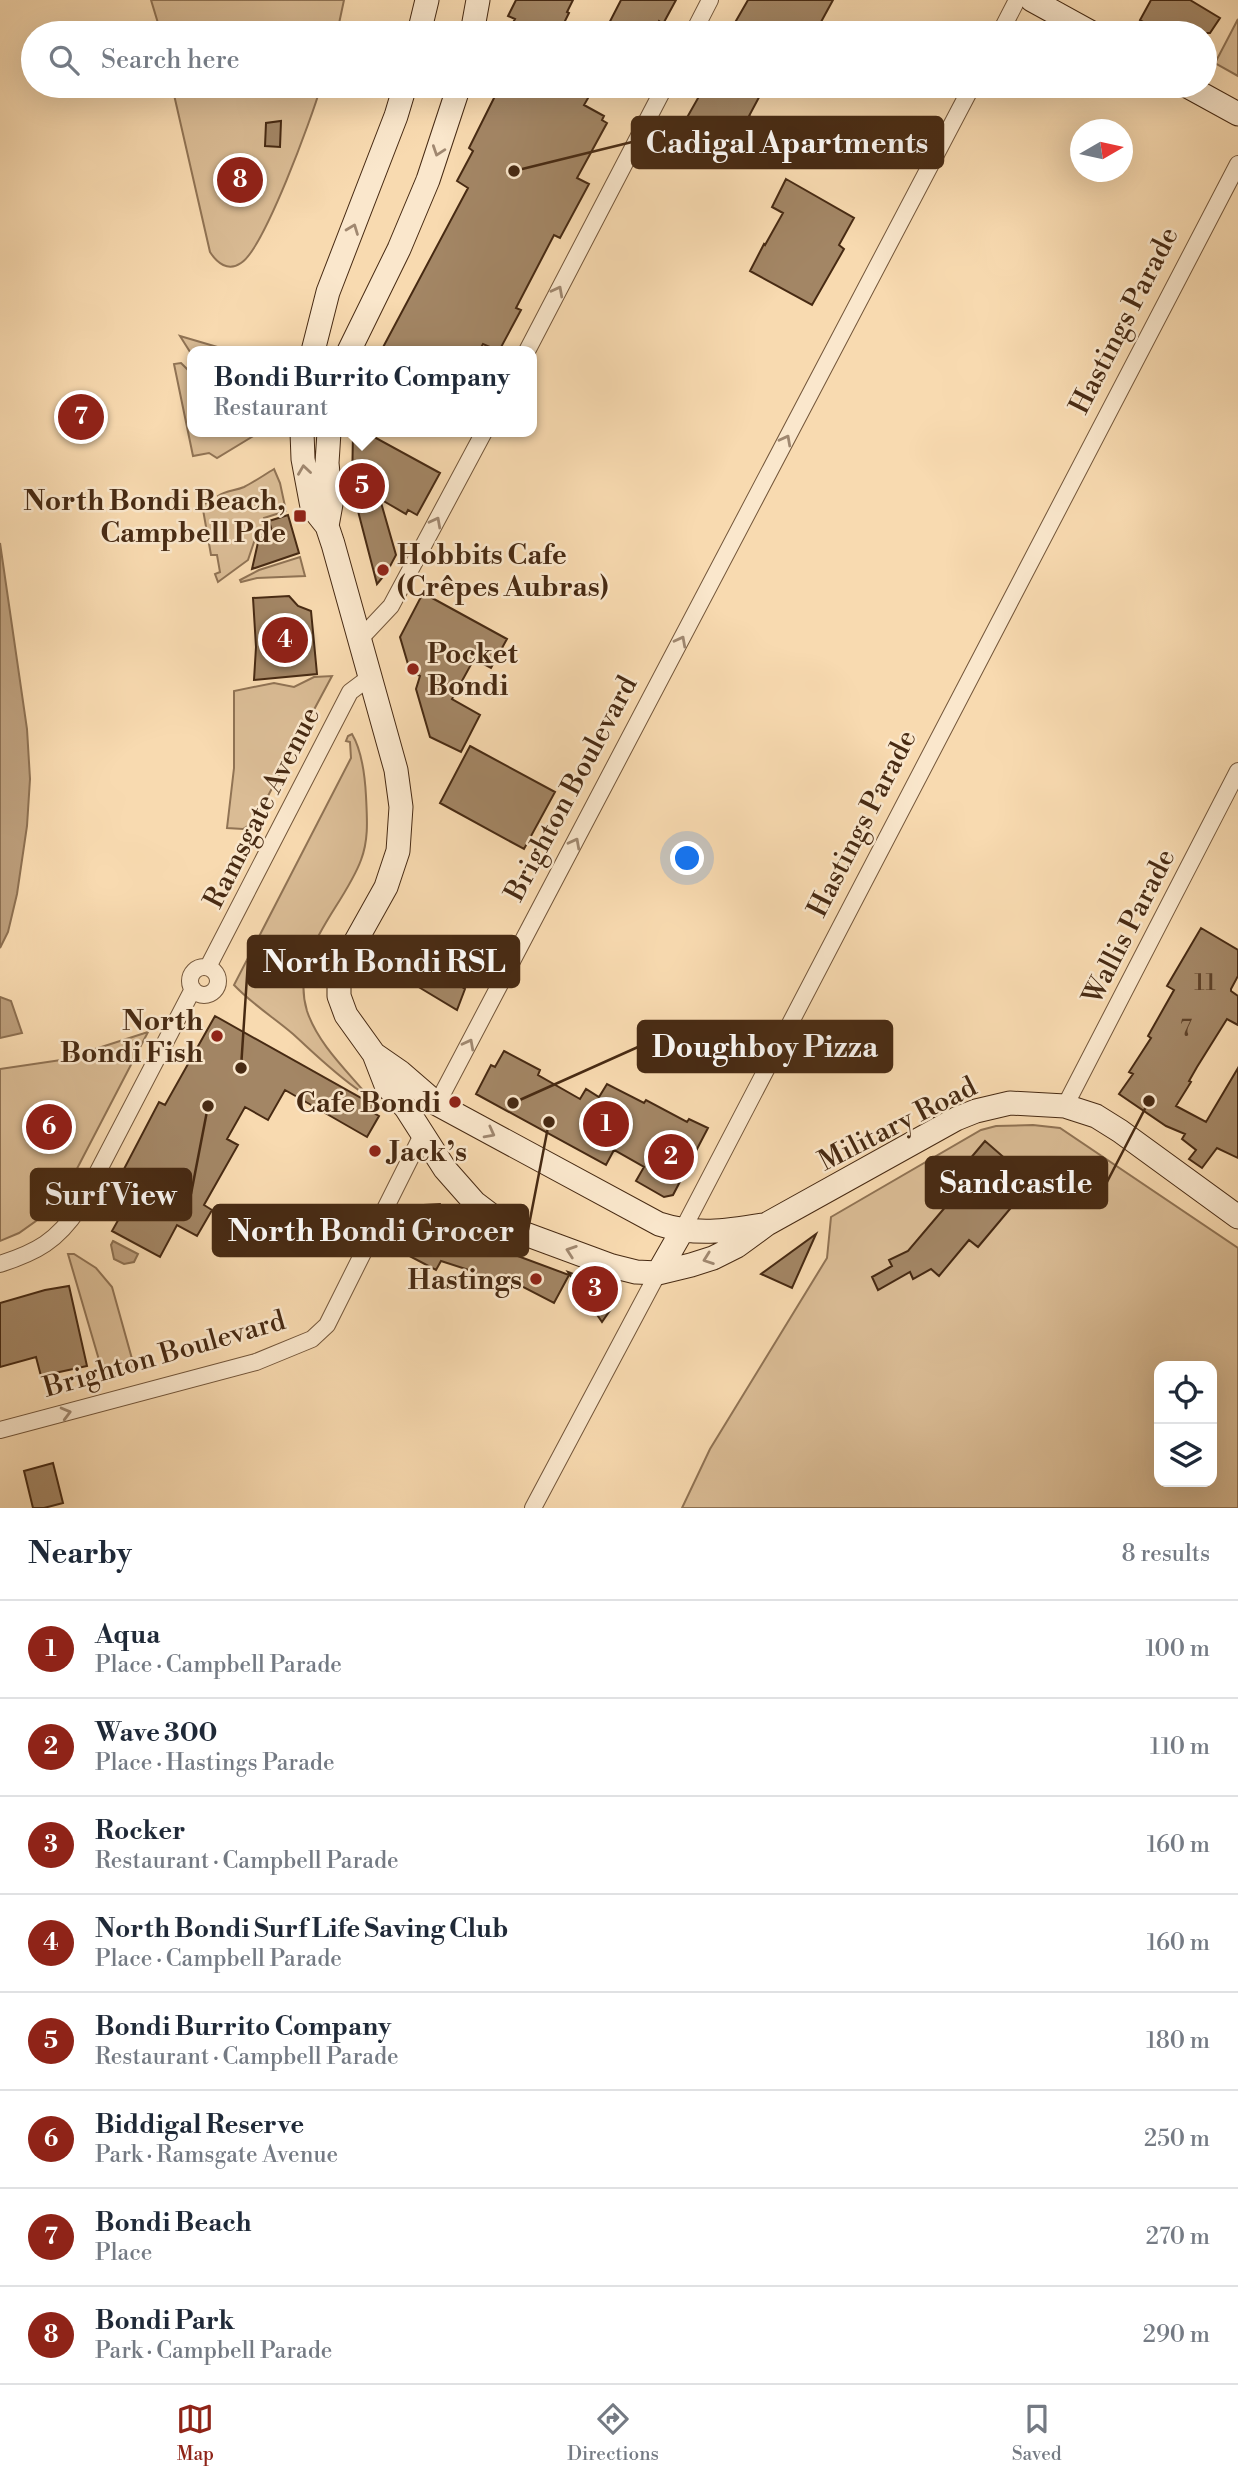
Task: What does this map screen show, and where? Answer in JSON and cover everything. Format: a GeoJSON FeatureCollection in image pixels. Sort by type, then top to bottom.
{"type":"FeatureCollection","features":[{"type":"Feature","properties":{"kind":"street"},"geometry":{"type":"LineString","coordinates":[[422,21],[427,0]]}},
{"type":"Feature","properties":{"kind":"street"},"geometry":{"type":"LineString","coordinates":[[474,21],[478,0]]}},
{"type":"Feature","properties":{"kind":"street"},"geometry":{"type":"LineString","coordinates":[[699,21],[710,0]]}},
{"type":"Feature","properties":{"kind":"street"},"geometry":{"type":"LineString","coordinates":[[1006,21],[1017,0]]}},
{"type":"Feature","properties":{"kind":"street"},"geometry":{"type":"LineString","coordinates":[[1032,0],[1070,21]]}},
{"type":"Feature","properties":{"kind":"street"},"geometry":{"type":"LineString","coordinates":[[314,346],[328,292],[402,98]]}},
{"type":"Feature","properties":{"kind":"street"},"geometry":{"type":"LineString","coordinates":[[351,346],[399,249],[428,180],[454,98]]}},
{"type":"Feature","properties":{"kind":"street"},"geometry":{"type":"LineString","coordinates":[[530,346],[659,98]]}},
{"type":"Feature","properties":{"kind":"street","name":"Brighton Boulevard"},"geometry":{"type":"LineString","coordinates":[[0,1430],[256,1362],[312,1339],[327,1325],[437,1104],[966,98]]}},
{"type":"Feature","properties":{"kind":"street"},"geometry":{"type":"LineString","coordinates":[[1209,98],[1238,114]]}},
{"type":"Feature","properties":{"kind":"street","name":"Hastings Parade"},"geometry":{"type":"LineString","coordinates":[[533,1508],[682,1231],[1238,164]]}},
{"type":"Feature","properties":{"kind":"street"},"geometry":{"type":"LineString","coordinates":[[302,437],[305,472],[312,507],[327,526],[398,779],[400,836],[393,867],[386,887],[343,964],[338,988],[346,1015],[374,1054],[386,1085],[423,1133],[445,1169],[475,1203],[520,1232],[612,1266],[636,1272],[658,1273],[713,1258],[737,1246],[766,1224]]}},
{"type":"Feature","properties":{"kind":"street"},"geometry":{"type":"LineString","coordinates":[[327,526],[331,504],[327,463],[329,437]]}},
{"type":"Feature","properties":{"kind":"street"},"geometry":{"type":"LineString","coordinates":[[359,640],[391,606],[481,437]]}},
{"type":"Feature","properties":{"kind":"street","name":"Ramsgate Avenue"},"geometry":{"type":"LineString","coordinates":[[0,1264],[50,1242],[79,1208],[193,989],[204,995],[215,990],[217,975],[208,967],[350,692],[370,677]]}},
{"type":"Feature","properties":{"kind":"street","name":"Wallis Parade"},"geometry":{"type":"LineString","coordinates":[[1065,1106],[1238,771]]}},
{"type":"Feature","properties":{"kind":"street"},"geometry":{"type":"LineString","coordinates":[[374,1054],[437,1104],[638,1214],[682,1231],[708,1232],[766,1224]]}},
{"type":"Feature","properties":{"kind":"street","name":"Military Road"},"geometry":{"type":"LineString","coordinates":[[766,1224],[975,1111],[1010,1103],[1065,1106],[1108,1123],[1238,1217]]}},
{"type":"Feature","properties":{"kind":"shaded area"},"geometry":{"type":"Polygon","coordinates":[[[151,0],[344,0],[340,21],[157,21],[151,0]]]}},
{"type":"Feature","properties":{"kind":"shaded area"},"geometry":{"type":"Polygon","coordinates":[[[1238,19],[1238,76],[1217,64],[1238,19]]]}},
{"type":"Feature","properties":{"kind":"shaded area"},"geometry":{"type":"Polygon","coordinates":[[[175,98],[317,98],[274,209],[251,253],[241,263],[232,267],[223,265],[210,252],[175,98]]]}},
{"type":"Feature","properties":{"kind":"shaded area"},"geometry":{"type":"Polygon","coordinates":[[[180,336],[214,346],[187,346],[180,336]]]}},
{"type":"Feature","properties":{"kind":"shaded area"},"geometry":{"type":"Polygon","coordinates":[[[181,363],[187,369],[187,427],[174,364],[181,363]]]}},
{"type":"Feature","properties":{"kind":"shaded area"},"geometry":{"type":"Polygon","coordinates":[[[189,437],[252,437],[217,458],[209,453],[193,456],[189,437]]]}},
{"type":"Feature","properties":{"kind":"shaded area"},"geometry":{"type":"Polygon","coordinates":[[[274,469],[286,511],[264,518],[267,532],[256,536],[248,560],[218,582],[215,574],[220,572],[217,555],[211,555],[202,504],[220,501],[218,496],[221,494],[244,487],[274,469]]]}},
{"type":"Feature","properties":{"kind":"shaded area"},"geometry":{"type":"Polygon","coordinates":[[[0,543],[27,729],[30,779],[27,826],[17,894],[8,932],[0,948],[0,543]]]}},
{"type":"Feature","properties":{"kind":"shaded area"},"geometry":{"type":"Polygon","coordinates":[[[300,557],[305,576],[240,580],[259,570],[300,557]]]}},
{"type":"Feature","properties":{"kind":"shaded area"},"geometry":{"type":"Polygon","coordinates":[[[332,676],[254,822],[243,829],[227,828],[234,768],[234,691],[274,683],[294,687],[314,677],[332,676]]]}},
{"type":"Feature","properties":{"kind":"shaded area"},"geometry":{"type":"Polygon","coordinates":[[[352,734],[361,756],[365,781],[365,844],[353,878],[311,950],[305,969],[303,990],[307,1011],[317,1033],[362,1089],[360,1091],[234,985],[351,758],[350,742],[346,741],[352,734]]]}},
{"type":"Feature","properties":{"kind":"shaded area"},"geometry":{"type":"Polygon","coordinates":[[[0,997],[11,1001],[22,1033],[0,1038],[0,997]]]}},
{"type":"Feature","properties":{"kind":"shaded area"},"geometry":{"type":"Polygon","coordinates":[[[148,1032],[68,1186],[50,1211],[19,1233],[0,1241],[0,1069],[61,1060],[148,1032]]]}},
{"type":"Feature","properties":{"kind":"shaded area"},"geometry":{"type":"Polygon","coordinates":[[[1033,1125],[1060,1128],[1238,1248],[1238,1508],[682,1508],[710,1449],[827,1258],[831,1217],[981,1130],[996,1126],[1033,1125]]]}},
{"type":"Feature","properties":{"kind":"shaded area"},"geometry":{"type":"Polygon","coordinates":[[[113,1241],[138,1254],[134,1262],[124,1264],[114,1259],[111,1245],[113,1241]]]}},
{"type":"Feature","properties":{"kind":"shaded area"},"geometry":{"type":"Polygon","coordinates":[[[68,1254],[74,1254],[96,1268],[112,1287],[134,1366],[104,1377],[68,1254]]]}},
{"type":"Feature","properties":{"kind":"building"},"geometry":{"type":"Polygon","coordinates":[[[516,0],[573,0],[565,21],[514,21],[515,19],[508,16],[516,0]]]}},
{"type":"Feature","properties":{"kind":"building"},"geometry":{"type":"Polygon","coordinates":[[[621,0],[676,0],[665,21],[610,21],[621,0]]]}},
{"type":"Feature","properties":{"kind":"building"},"geometry":{"type":"Polygon","coordinates":[[[748,0],[833,0],[822,21],[736,21],[748,0]]]}},
{"type":"Feature","properties":{"kind":"building"},"geometry":{"type":"Polygon","coordinates":[[[1151,0],[1190,0],[1220,18],[1217,22],[1140,20],[1151,0]]]}},
{"type":"Feature","properties":{"kind":"building"},"geometry":{"type":"Polygon","coordinates":[[[494,98],[588,98],[584,105],[604,116],[602,120],[607,123],[577,178],[589,184],[560,238],[554,235],[516,308],[521,310],[502,346],[384,346],[468,188],[457,181],[473,151],[469,148],[494,98]]]}},
{"type":"Feature","properties":{"kind":"building"},"geometry":{"type":"Polygon","coordinates":[[[698,98],[759,98],[749,116],[767,125],[751,156],[685,121],[698,98]]]}},
{"type":"Feature","properties":{"kind":"building"},"geometry":{"type":"Polygon","coordinates":[[[281,121],[280,147],[265,146],[266,123],[281,121]]]}},
{"type":"Feature","properties":{"kind":"building"},"geometry":{"type":"Polygon","coordinates":[[[786,179],[854,218],[839,245],[844,249],[812,305],[750,271],[783,213],[772,207],[786,179]]]}},
{"type":"Feature","properties":{"kind":"building"},"geometry":{"type":"Polygon","coordinates":[[[353,437],[374,437],[440,473],[417,515],[408,510],[406,514],[380,499],[396,555],[377,584],[352,488],[353,437]]]}},
{"type":"Feature","properties":{"kind":"building"},"geometry":{"type":"Polygon","coordinates":[[[288,515],[299,553],[252,569],[259,538],[273,534],[269,521],[288,515]]]}},
{"type":"Feature","properties":{"kind":"building"},"geometry":{"type":"Polygon","coordinates":[[[423,593],[507,639],[491,668],[474,659],[452,699],[480,715],[461,752],[430,737],[416,689],[420,676],[410,671],[400,637],[423,593]]]}},
{"type":"Feature","properties":{"kind":"building"},"geometry":{"type":"Polygon","coordinates":[[[289,596],[298,606],[311,611],[317,674],[254,680],[256,647],[253,598],[289,596]]]}},
{"type":"Feature","properties":{"kind":"building"},"geometry":{"type":"Polygon","coordinates":[[[470,746],[555,792],[524,849],[440,803],[470,746]]]}},
{"type":"Feature","properties":{"kind":"building"},"geometry":{"type":"Polygon","coordinates":[[[1201,928],[1238,950],[1238,976],[1231,991],[1238,996],[1238,1025],[1227,1019],[1176,1106],[1206,1122],[1238,1068],[1238,1158],[1217,1148],[1202,1168],[1189,1159],[1196,1150],[1182,1139],[1185,1134],[1166,1126],[1119,1094],[1133,1074],[1129,1072],[1151,1038],[1148,1036],[1174,990],[1167,986],[1201,928]]]}},
{"type":"Feature","properties":{"kind":"building"},"geometry":{"type":"Polygon","coordinates":[[[406,946],[462,978],[459,985],[465,989],[457,1010],[392,971],[406,946]]]}},
{"type":"Feature","properties":{"kind":"building"},"geometry":{"type":"Polygon","coordinates":[[[215,1016],[377,1107],[374,1113],[379,1116],[367,1137],[285,1090],[268,1120],[245,1107],[227,1139],[238,1145],[204,1205],[212,1210],[197,1236],[177,1225],[160,1257],[112,1231],[130,1199],[113,1190],[159,1102],[165,1105],[215,1016]]]}},
{"type":"Feature","properties":{"kind":"building"},"geometry":{"type":"Polygon","coordinates":[[[504,1051],[540,1070],[538,1075],[580,1099],[586,1089],[599,1097],[607,1084],[644,1103],[646,1100],[687,1122],[689,1119],[708,1128],[673,1195],[664,1197],[636,1181],[644,1167],[614,1150],[606,1165],[476,1094],[491,1065],[495,1067],[504,1051]]]}},
{"type":"Feature","properties":{"kind":"building"},"geometry":{"type":"Polygon","coordinates":[[[985,1141],[1024,1175],[1012,1190],[1020,1197],[978,1247],[969,1240],[939,1276],[931,1269],[913,1279],[910,1272],[878,1290],[872,1277],[892,1266],[889,1260],[908,1251],[947,1205],[938,1197],[985,1141]]]}},
{"type":"Feature","properties":{"kind":"building"},"geometry":{"type":"Polygon","coordinates":[[[440,1204],[441,1207],[446,1206],[469,1238],[569,1275],[554,1303],[502,1276],[499,1282],[485,1276],[473,1278],[469,1270],[441,1261],[436,1270],[400,1251],[413,1237],[424,1205],[440,1204]]]}},
{"type":"Feature","properties":{"kind":"building"},"geometry":{"type":"Polygon","coordinates":[[[816,1234],[792,1288],[761,1274],[816,1234]]]}},
{"type":"Feature","properties":{"kind":"building"},"geometry":{"type":"Polygon","coordinates":[[[568,1272],[611,1288],[615,1303],[602,1322],[568,1272]]]}},
{"type":"Feature","properties":{"kind":"building"},"geometry":{"type":"Polygon","coordinates":[[[69,1286],[87,1366],[41,1376],[36,1357],[0,1367],[0,1303],[69,1286]]]}},
{"type":"Feature","properties":{"kind":"building"},"geometry":{"type":"Polygon","coordinates":[[[53,1463],[63,1503],[33,1508],[24,1471],[53,1463]]]}},
{"type":"Feature","properties":{"kind":"place","name":"Cadigal Apartments"},"geometry":{"type":"Point","coordinates":[514,171]}},
{"type":"Feature","properties":{"kind":"place","name":"Bondi Park"},"geometry":{"type":"Point","coordinates":[240,180]}},
{"type":"Feature","properties":{"kind":"place","name":"Bondi Beach"},"geometry":{"type":"Point","coordinates":[81,417]}},
{"type":"Feature","properties":{"kind":"place","name":"Bondi Burrito Company"},"geometry":{"type":"Point","coordinates":[362,486]}},
{"type":"Feature","properties":{"kind":"place","name":"North Bondi Beach, Campbell Pde"},"geometry":{"type":"Point","coordinates":[300,516]}},
{"type":"Feature","properties":{"kind":"place","name":"Hobbits Cafe (Crêpes Aubras)"},"geometry":{"type":"Point","coordinates":[383,570]}},
{"type":"Feature","properties":{"kind":"place","name":"North Bondi Surf Life Saving Club"},"geometry":{"type":"Point","coordinates":[285,640]}},
{"type":"Feature","properties":{"kind":"place","name":"Pocket Bondi"},"geometry":{"type":"Point","coordinates":[413,669]}},
{"type":"Feature","properties":{"kind":"place","name":"North Bondi Fish"},"geometry":{"type":"Point","coordinates":[217,1036]}},
{"type":"Feature","properties":{"kind":"place","name":"North Bondi RSL"},"geometry":{"type":"Point","coordinates":[241,1068]}},
{"type":"Feature","properties":{"kind":"place","name":"Sandcastle"},"geometry":{"type":"Point","coordinates":[1149,1101]}},
{"type":"Feature","properties":{"kind":"place","name":"Cafe Bondi"},"geometry":{"type":"Point","coordinates":[455,1102]}},
{"type":"Feature","properties":{"kind":"place","name":"Doughboy Pizza"},"geometry":{"type":"Point","coordinates":[513,1103]}},
{"type":"Feature","properties":{"kind":"place","name":"Surf View"},"geometry":{"type":"Point","coordinates":[208,1106]}},
{"type":"Feature","properties":{"kind":"place","name":"North Bondi Grocer"},"geometry":{"type":"Point","coordinates":[549,1122]}},
{"type":"Feature","properties":{"kind":"place","name":"Aqua"},"geometry":{"type":"Point","coordinates":[606,1124]}},
{"type":"Feature","properties":{"kind":"place","name":"Biddigal Reserve"},"geometry":{"type":"Point","coordinates":[49,1127]}},
{"type":"Feature","properties":{"kind":"place","name":"Jack’s"},"geometry":{"type":"Point","coordinates":[375,1151]}},
{"type":"Feature","properties":{"kind":"place","name":"Wave 300"},"geometry":{"type":"Point","coordinates":[671,1157]}},
{"type":"Feature","properties":{"kind":"place","name":"Hastings"},"geometry":{"type":"Point","coordinates":[536,1279]}},
{"type":"Feature","properties":{"kind":"place","name":"Rocker"},"geometry":{"type":"Point","coordinates":[595,1289]}}]}
